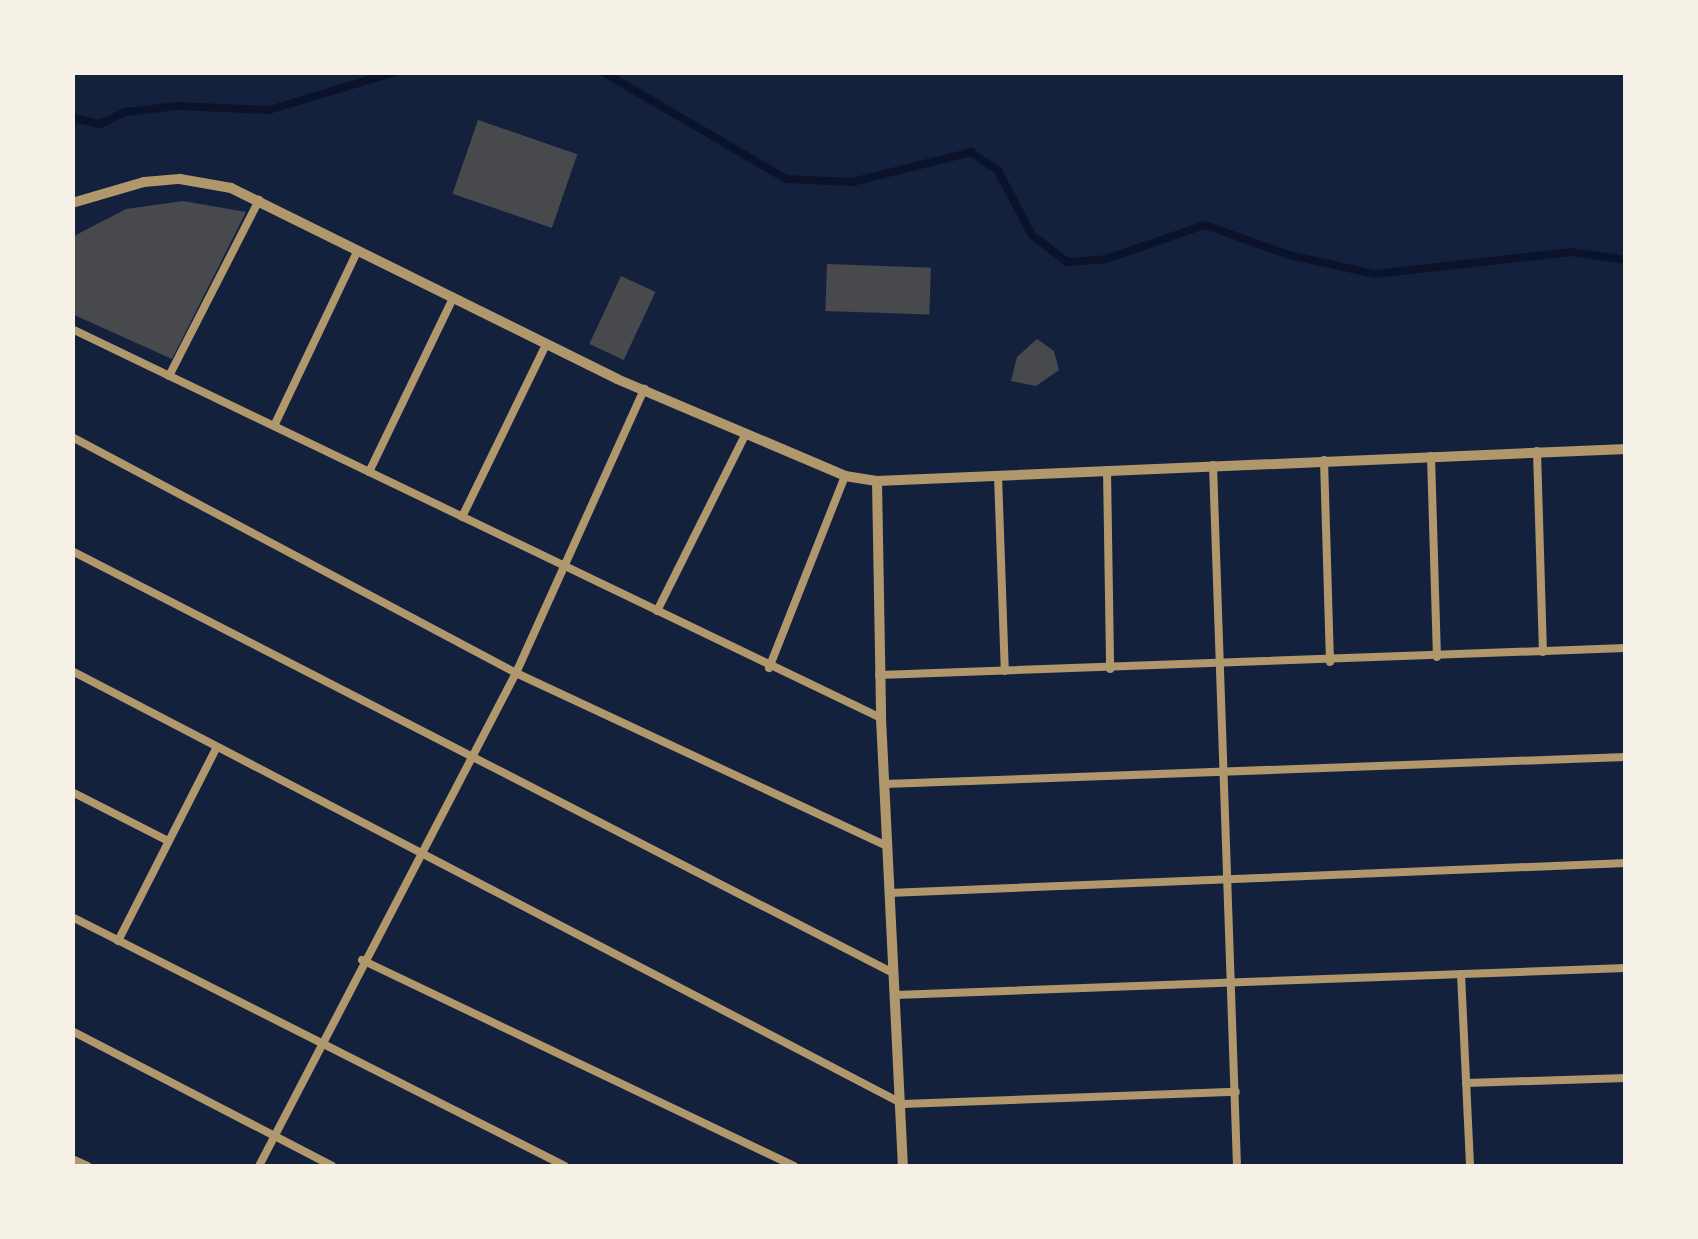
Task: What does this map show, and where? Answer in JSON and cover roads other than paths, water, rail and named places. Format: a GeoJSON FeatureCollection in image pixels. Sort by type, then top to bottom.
{"type":"FeatureCollection","features":[{"type":"Feature","properties":{"kind":"street"},"geometry":{"type":"LineString","coordinates":[[72,203],[104,190],[180,179],[259,200],[452,300],[745,435],[845,476],[876,481],[1626,449]]}},
{"type":"Feature","properties":{"kind":"street"},"geometry":{"type":"LineString","coordinates":[[169,376],[259,200]]}},
{"type":"Feature","properties":{"kind":"street"},"geometry":{"type":"LineString","coordinates":[[274,426],[357,252]]}},
{"type":"Feature","properties":{"kind":"street"},"geometry":{"type":"LineString","coordinates":[[369,472],[452,300]]}},
{"type":"Feature","properties":{"kind":"street"},"geometry":{"type":"LineString","coordinates":[[72,329],[880,718]]}},
{"type":"Feature","properties":{"kind":"street"},"geometry":{"type":"LineString","coordinates":[[462,517],[546,344]]}},
{"type":"Feature","properties":{"kind":"street"},"geometry":{"type":"LineString","coordinates":[[259,1166],[362,960],[516,673],[644,389]]}},
{"type":"Feature","properties":{"kind":"street"},"geometry":{"type":"LineString","coordinates":[[658,611],[745,435]]}},
{"type":"Feature","properties":{"kind":"street"},"geometry":{"type":"LineString","coordinates":[[72,437],[516,673],[888,846]]}},
{"type":"Feature","properties":{"kind":"street"},"geometry":{"type":"LineString","coordinates":[[1537,451],[1543,652]]}},
{"type":"Feature","properties":{"kind":"street"},"geometry":{"type":"LineString","coordinates":[[1431,456],[1437,657]]}},
{"type":"Feature","properties":{"kind":"street"},"geometry":{"type":"LineString","coordinates":[[1324,460],[1330,662]]}},
{"type":"Feature","properties":{"kind":"street"},"geometry":{"type":"LineString","coordinates":[[1213,465],[1234,983],[1237,1166]]}},
{"type":"Feature","properties":{"kind":"street"},"geometry":{"type":"LineString","coordinates":[[1107,470],[1110,669]]}},
{"type":"Feature","properties":{"kind":"street"},"geometry":{"type":"LineString","coordinates":[[998,475],[1005,671]]}},
{"type":"Feature","properties":{"kind":"street"},"geometry":{"type":"LineString","coordinates":[[770,668],[845,476]]}},
{"type":"Feature","properties":{"kind":"street"},"geometry":{"type":"LineString","coordinates":[[876,481],[880,718],[903,1166]]}},
{"type":"Feature","properties":{"kind":"street"},"geometry":{"type":"LineString","coordinates":[[72,551],[893,973]]}},
{"type":"Feature","properties":{"kind":"street"},"geometry":{"type":"LineString","coordinates":[[879,674],[1219,667],[1626,648]]}},
{"type":"Feature","properties":{"kind":"street"},"geometry":{"type":"LineString","coordinates":[[72,671],[902,1104],[1236,1092]]}},
{"type":"Feature","properties":{"kind":"street"},"geometry":{"type":"LineString","coordinates":[[118,941],[217,747]]}},
{"type":"Feature","properties":{"kind":"street"},"geometry":{"type":"LineString","coordinates":[[884,784],[1626,756]]}},
{"type":"Feature","properties":{"kind":"street"},"geometry":{"type":"LineString","coordinates":[[72,792],[168,840]]}},
{"type":"Feature","properties":{"kind":"street"},"geometry":{"type":"LineString","coordinates":[[890,892],[1626,864]]}},
{"type":"Feature","properties":{"kind":"street"},"geometry":{"type":"LineString","coordinates":[[72,918],[566,1166]]}},
{"type":"Feature","properties":{"kind":"street"},"geometry":{"type":"LineString","coordinates":[[362,960],[794,1166]]}},
{"type":"Feature","properties":{"kind":"street"},"geometry":{"type":"LineString","coordinates":[[894,995],[1626,968]]}},
{"type":"Feature","properties":{"kind":"street"},"geometry":{"type":"LineString","coordinates":[[1461,974],[1470,1166]]}},
{"type":"Feature","properties":{"kind":"street"},"geometry":{"type":"LineString","coordinates":[[72,1031],[332,1166]]}},
{"type":"Feature","properties":{"kind":"street"},"geometry":{"type":"LineString","coordinates":[[1466,1083],[1626,1078]]}},
{"type":"Feature","properties":{"kind":"street"},"geometry":{"type":"LineString","coordinates":[[72,1159],[88,1166]]}},
{"type":"Feature","properties":{"kind":"waterway"},"geometry":{"type":"LineString","coordinates":[[72,118],[100,124],[126,112],[177,106],[269,110],[395,72]]}},
{"type":"Feature","properties":{"kind":"waterway"},"geometry":{"type":"LineString","coordinates":[[603,72],[786,179],[852,182],[971,152],[998,171],[1032,235],[1067,262],[1106,259],[1205,225],[1289,255],[1375,274],[1572,252],[1626,260]]}}]}
